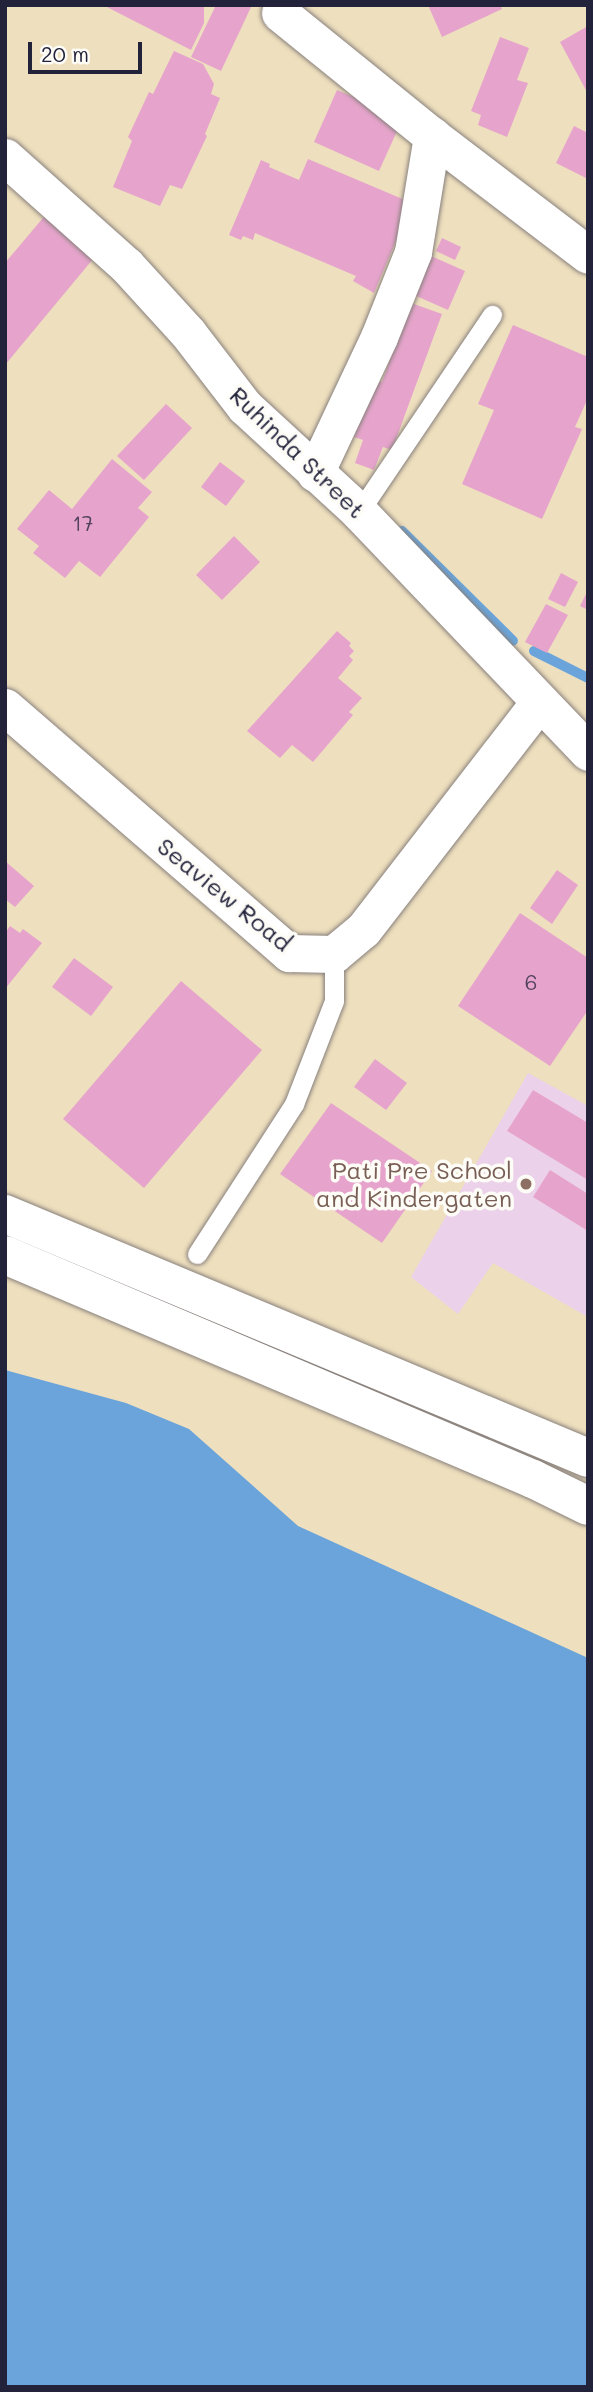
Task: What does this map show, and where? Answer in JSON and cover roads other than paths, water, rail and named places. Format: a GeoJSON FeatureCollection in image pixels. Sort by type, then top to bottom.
{"type":"FeatureCollection","features":[{"type":"Feature","properties":{"kind":"main road"},"geometry":{"type":"LineString","coordinates":[[5,1214],[51,1236],[588,1458]]}},
{"type":"Feature","properties":{"kind":"main road"},"geometry":{"type":"LineString","coordinates":[[5,1255],[533,1479],[588,1506]]}},
{"type":"Feature","properties":{"kind":"street"},"geometry":{"type":"LineString","coordinates":[[280,13],[432,136],[588,255]]}},
{"type":"Feature","properties":{"kind":"street"},"geometry":{"type":"LineString","coordinates":[[315,473],[379,337],[413,253],[432,136]]}},
{"type":"Feature","properties":{"kind":"street","name":"Ruhinda Street"},"geometry":{"type":"LineString","coordinates":[[5,157],[126,265],[188,333],[245,407],[359,512],[588,752]]}},
{"type":"Feature","properties":{"kind":"street"},"geometry":{"type":"LineString","coordinates":[[334,954],[363,930],[540,701]]}},
{"type":"Feature","properties":{"kind":"street","name":"Seaview Road"},"geometry":{"type":"LineString","coordinates":[[5,707],[289,953],[334,954]]}},
{"type":"Feature","properties":{"kind":"lane"},"geometry":{"type":"LineString","coordinates":[[359,512],[492,315]]}},
{"type":"Feature","properties":{"kind":"lane"},"geometry":{"type":"LineString","coordinates":[[197,1254],[294,1104],[334,1000],[334,954]]}},
{"type":"Feature","properties":{"kind":"water"},"geometry":{"type":"Polygon","coordinates":[[[5,1370],[126,1403],[189,1429],[298,1526],[588,1658],[588,2387],[5,2387],[5,1370]]]}},
{"type":"Feature","properties":{"kind":"waterway"},"geometry":{"type":"LineString","coordinates":[[402,531],[513,641]]}},
{"type":"Feature","properties":{"kind":"waterway"},"geometry":{"type":"LineString","coordinates":[[534,651],[588,678]]}},
{"type":"Feature","properties":{"kind":"place","name":"Pati Pre School and Kindergaten"},"geometry":{"type":"Point","coordinates":[526,1184]}}]}
